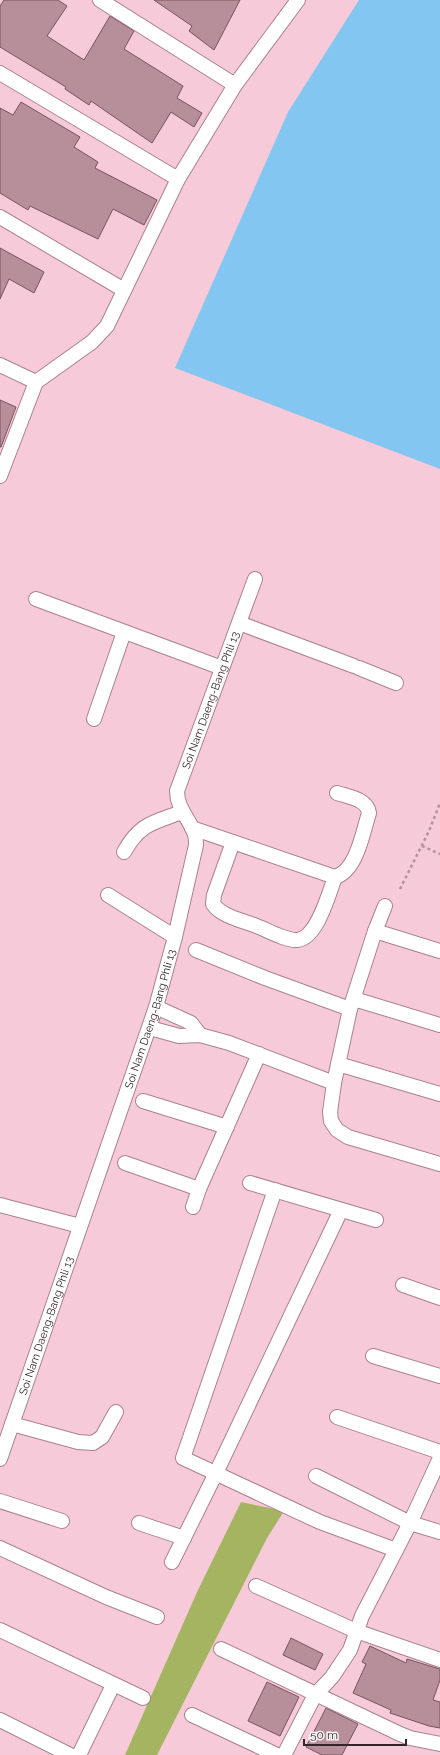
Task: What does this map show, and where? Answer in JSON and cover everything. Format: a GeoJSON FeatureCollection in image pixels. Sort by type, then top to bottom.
{"type":"FeatureCollection","features":[{"type":"Feature","properties":{"kind":"street"},"geometry":{"type":"LineString","coordinates":[[100,0],[235,85]]}},
{"type":"Feature","properties":{"kind":"street"},"geometry":{"type":"LineString","coordinates":[[0,476],[36,382],[92,342],[107,326],[178,179],[235,85],[298,0]]}},
{"type":"Feature","properties":{"kind":"street"},"geometry":{"type":"LineString","coordinates":[[0,73],[178,179]]}},
{"type":"Feature","properties":{"kind":"street"},"geometry":{"type":"LineString","coordinates":[[0,217],[124,290]]}},
{"type":"Feature","properties":{"kind":"street"},"geometry":{"type":"LineString","coordinates":[[0,365],[36,382]]}},
{"type":"Feature","properties":{"kind":"street","name":"Soi Nam Daeng-Bang Phli 13"},"geometry":{"type":"LineString","coordinates":[[0,1459],[150,1028],[176,937],[196,845],[195,833],[182,812],[177,799],[177,791],[255,579]]}},
{"type":"Feature","properties":{"kind":"street"},"geometry":{"type":"LineString","coordinates":[[36,599],[222,668]]}},
{"type":"Feature","properties":{"kind":"street"},"geometry":{"type":"LineString","coordinates":[[239,623],[396,683]]}},
{"type":"Feature","properties":{"kind":"street"},"geometry":{"type":"LineString","coordinates":[[94,719],[124,632]]}},
{"type":"Feature","properties":{"kind":"street"},"geometry":{"type":"LineString","coordinates":[[233,842],[214,895],[213,904],[222,912],[285,938],[296,940],[304,939],[315,928],[335,877],[346,871],[354,861],[369,813],[368,807],[365,803],[337,793]]}},
{"type":"Feature","properties":{"kind":"street"},"geometry":{"type":"LineString","coordinates":[[124,852],[139,830],[147,825],[182,812]]}},
{"type":"Feature","properties":{"kind":"street"},"geometry":{"type":"LineString","coordinates":[[192,828],[335,877]]}},
{"type":"Feature","properties":{"kind":"street"},"geometry":{"type":"LineString","coordinates":[[108,895],[176,937]]}},
{"type":"Feature","properties":{"kind":"street"},"geometry":{"type":"LineString","coordinates":[[385,906],[352,1004],[334,1084],[330,1112],[331,1121],[337,1130],[348,1137],[440,1164]]}},
{"type":"Feature","properties":{"kind":"street"},"geometry":{"type":"LineString","coordinates":[[375,932],[440,951]]}},
{"type":"Feature","properties":{"kind":"street"},"geometry":{"type":"LineString","coordinates":[[196,950],[265,978],[352,1004],[440,1025]]}},
{"type":"Feature","properties":{"kind":"street"},"geometry":{"type":"LineString","coordinates":[[156,1007],[191,1023],[200,1035]]}},
{"type":"Feature","properties":{"kind":"street"},"geometry":{"type":"LineString","coordinates":[[150,1028],[179,1036],[200,1035],[259,1054],[334,1084]]}},
{"type":"Feature","properties":{"kind":"street"},"geometry":{"type":"LineString","coordinates":[[193,1207],[199,1189],[259,1054]]}},
{"type":"Feature","properties":{"kind":"street"},"geometry":{"type":"LineString","coordinates":[[338,1064],[440,1094]]}},
{"type":"Feature","properties":{"kind":"street"},"geometry":{"type":"LineString","coordinates":[[143,1101],[227,1127]]}},
{"type":"Feature","properties":{"kind":"street"},"geometry":{"type":"LineString","coordinates":[[125,1163],[199,1189]]}},
{"type":"Feature","properties":{"kind":"street"},"geometry":{"type":"LineString","coordinates":[[250,1183],[376,1220]]}},
{"type":"Feature","properties":{"kind":"street"},"geometry":{"type":"LineString","coordinates":[[275,1190],[183,1458],[320,1522],[396,1550]]}},
{"type":"Feature","properties":{"kind":"street"},"geometry":{"type":"LineString","coordinates":[[0,1205],[80,1226]]}},
{"type":"Feature","properties":{"kind":"street"},"geometry":{"type":"LineString","coordinates":[[172,1562],[216,1474],[341,1210]]}},
{"type":"Feature","properties":{"kind":"street"},"geometry":{"type":"LineString","coordinates":[[403,1285],[440,1298]]}},
{"type":"Feature","properties":{"kind":"street"},"geometry":{"type":"LineString","coordinates":[[373,1356],[440,1376]]}},
{"type":"Feature","properties":{"kind":"street"},"geometry":{"type":"LineString","coordinates":[[12,1424],[78,1442],[93,1444],[102,1437],[116,1412]]}},
{"type":"Feature","properties":{"kind":"street"},"geometry":{"type":"LineString","coordinates":[[337,1417],[440,1452]]}},
{"type":"Feature","properties":{"kind":"street"},"geometry":{"type":"LineString","coordinates":[[284,1755],[316,1696],[332,1677],[350,1650],[362,1616],[410,1523],[440,1458]]}},
{"type":"Feature","properties":{"kind":"street"},"geometry":{"type":"LineString","coordinates":[[316,1476],[410,1523],[440,1532]]}},
{"type":"Feature","properties":{"kind":"street"},"geometry":{"type":"LineString","coordinates":[[0,1501],[62,1521]]}},
{"type":"Feature","properties":{"kind":"street"},"geometry":{"type":"LineString","coordinates":[[139,1523],[184,1538]]}},
{"type":"Feature","properties":{"kind":"street"},"geometry":{"type":"LineString","coordinates":[[0,1548],[106,1597],[157,1617]]}},
{"type":"Feature","properties":{"kind":"street"},"geometry":{"type":"LineString","coordinates":[[256,1586],[356,1631],[440,1660]]}},
{"type":"Feature","properties":{"kind":"street"},"geometry":{"type":"LineString","coordinates":[[0,1630],[142,1698]]}},
{"type":"Feature","properties":{"kind":"street"},"geometry":{"type":"LineString","coordinates":[[221,1649],[316,1696],[405,1736],[440,1744]]}},
{"type":"Feature","properties":{"kind":"street"},"geometry":{"type":"LineString","coordinates":[[79,1755],[113,1685]]}},
{"type":"Feature","properties":{"kind":"street"},"geometry":{"type":"LineString","coordinates":[[192,1715],[277,1755]]}},
{"type":"Feature","properties":{"kind":"street"},"geometry":{"type":"LineString","coordinates":[[0,1720],[70,1755]]}},
{"type":"Feature","properties":{"kind":"path"},"geometry":{"type":"LineString","coordinates":[[400,889],[422,846],[440,803]]}},
{"type":"Feature","properties":{"kind":"path"},"geometry":{"type":"LineString","coordinates":[[422,846],[440,854]]}},
{"type":"Feature","properties":{"kind":"green space"},"geometry":{"type":"Polygon","coordinates":[[[241,1502],[284,1511],[267,1538],[157,1755],[125,1755],[198,1590],[241,1502]]]}},
{"type":"Feature","properties":{"kind":"water"},"geometry":{"type":"Polygon","coordinates":[[[359,0],[440,0],[440,469],[175,368],[288,112],[359,0]]]}},
{"type":"Feature","properties":{"kind":"building"},"geometry":{"type":"Polygon","coordinates":[[[4,0],[58,0],[67,6],[47,36],[84,60],[110,16],[134,31],[124,49],[183,86],[177,98],[202,113],[194,127],[171,112],[152,143],[91,101],[89,105],[65,89],[66,87],[0,47],[0,6],[4,0]]]}},
{"type":"Feature","properties":{"kind":"building"},"geometry":{"type":"Polygon","coordinates":[[[154,0],[240,0],[214,50],[189,31],[192,26],[154,0]]]}},
{"type":"Feature","properties":{"kind":"building"},"geometry":{"type":"Polygon","coordinates":[[[21,102],[80,137],[74,147],[98,162],[95,168],[157,200],[144,225],[113,209],[98,239],[30,206],[28,210],[0,193],[0,108],[13,115],[21,102]]]}},
{"type":"Feature","properties":{"kind":"building"},"geometry":{"type":"Polygon","coordinates":[[[0,248],[44,272],[34,293],[9,279],[0,299],[0,248]]]}},
{"type":"Feature","properties":{"kind":"building"},"geometry":{"type":"Polygon","coordinates":[[[0,400],[16,407],[1,447],[0,447],[0,400]]]}},
{"type":"Feature","properties":{"kind":"building"},"geometry":{"type":"Polygon","coordinates":[[[291,1638],[323,1654],[315,1670],[283,1655],[291,1638]]]}},
{"type":"Feature","properties":{"kind":"building"},"geometry":{"type":"Polygon","coordinates":[[[370,1646],[406,1663],[407,1659],[440,1669],[440,1680],[433,1700],[440,1702],[440,1728],[429,1726],[390,1713],[391,1710],[353,1693],[366,1664],[362,1662],[370,1646]]]}},
{"type":"Feature","properties":{"kind":"building"},"geometry":{"type":"Polygon","coordinates":[[[267,1682],[299,1697],[280,1736],[248,1721],[267,1682]]]}},
{"type":"Feature","properties":{"kind":"building"},"geometry":{"type":"Polygon","coordinates":[[[326,1708],[358,1724],[342,1755],[322,1755],[306,1747],[326,1708]]]}}]}
